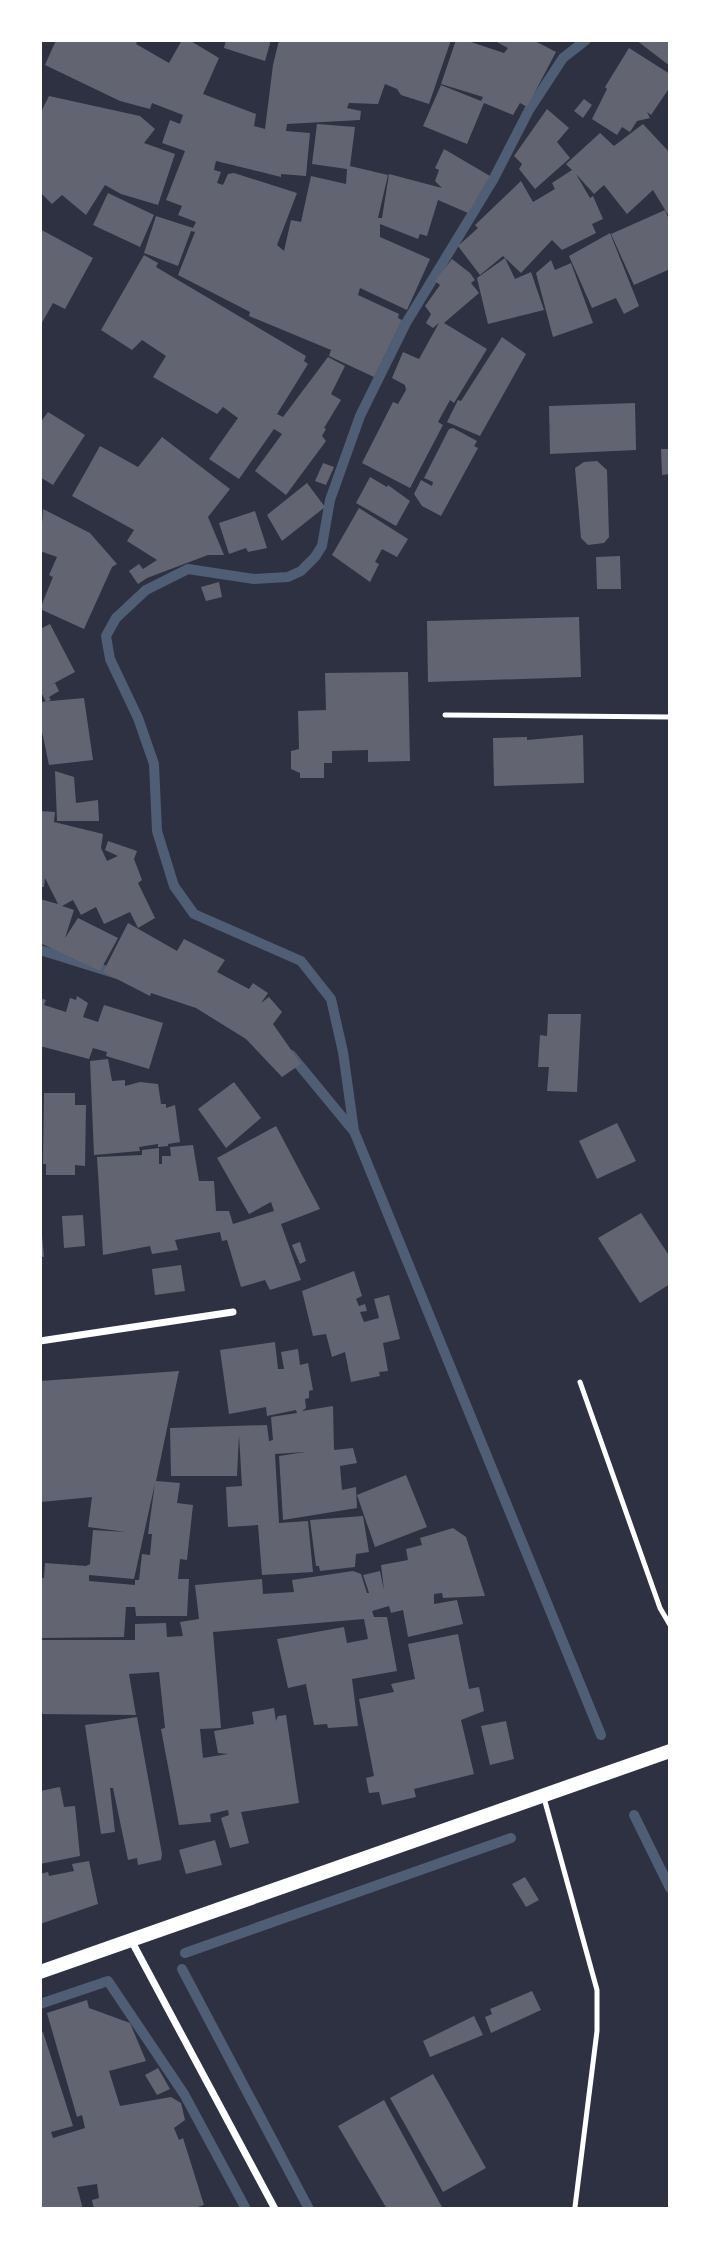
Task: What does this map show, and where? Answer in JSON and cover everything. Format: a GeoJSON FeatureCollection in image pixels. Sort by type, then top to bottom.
{"type":"FeatureCollection","features":[{"type":"Feature","properties":{"kind":"main road"},"geometry":{"type":"LineString","coordinates":[[40,1972],[670,1751]]}},
{"type":"Feature","properties":{"kind":"street"},"geometry":{"type":"LineString","coordinates":[[40,1341],[233,1312]]}},
{"type":"Feature","properties":{"kind":"street"},"geometry":{"type":"LineString","coordinates":[[131,1939],[275,2209]]}},
{"type":"Feature","properties":{"kind":"lane"},"geometry":{"type":"LineString","coordinates":[[445,715],[670,717]]}},
{"type":"Feature","properties":{"kind":"lane"},"geometry":{"type":"LineString","coordinates":[[580,1382],[660,1608],[670,1625]]}},
{"type":"Feature","properties":{"kind":"lane"},"geometry":{"type":"LineString","coordinates":[[544,1795],[597,1990],[597,2031],[575,2207]]}},
{"type":"Feature","properties":{"kind":"building"},"geometry":{"type":"Polygon","coordinates":[[[56,40],[138,40],[136,44],[169,63],[182,40],[189,40],[219,58],[203,94],[256,114],[254,126],[265,129],[279,40],[451,40],[429,104],[401,95],[397,89],[385,84],[378,104],[349,103],[347,108],[361,111],[360,120],[287,124],[286,131],[310,133],[306,176],[281,174],[281,177],[216,161],[214,170],[221,172],[217,183],[223,185],[228,174],[234,173],[297,193],[277,245],[284,251],[291,220],[301,222],[311,176],[346,184],[347,169],[312,164],[317,124],[355,127],[350,166],[388,175],[378,218],[382,218],[389,174],[442,188],[435,181],[439,170],[435,168],[444,149],[490,176],[468,213],[438,200],[427,236],[420,234],[418,239],[380,224],[380,237],[430,259],[407,310],[360,288],[358,295],[399,314],[398,318],[402,320],[374,377],[329,356],[331,350],[249,316],[250,312],[178,275],[195,232],[191,231],[178,266],[144,253],[156,216],[193,228],[196,222],[178,215],[182,206],[166,200],[185,151],[162,143],[170,120],[180,124],[183,115],[152,103],[150,109],[120,101],[45,65],[56,40]]]}},
{"type":"Feature","properties":{"kind":"building"},"geometry":{"type":"Polygon","coordinates":[[[226,40],[271,40],[265,61],[224,48],[226,40]]]}},
{"type":"Feature","properties":{"kind":"building"},"geometry":{"type":"Polygon","coordinates":[[[456,40],[465,40],[504,53],[508,48],[493,40],[533,40],[556,52],[527,107],[520,103],[513,115],[484,103],[467,144],[423,126],[441,85],[481,101],[483,97],[441,84],[456,40]]]}},
{"type":"Feature","properties":{"kind":"building"},"geometry":{"type":"Polygon","coordinates":[[[636,40],[670,40],[670,66],[636,40]]]}},
{"type":"Feature","properties":{"kind":"building"},"geometry":{"type":"Polygon","coordinates":[[[629,48],[670,74],[670,87],[651,115],[647,112],[650,118],[637,121],[630,132],[622,127],[617,135],[592,119],[607,89],[605,87],[629,48]]]}},
{"type":"Feature","properties":{"kind":"building"},"geometry":{"type":"Polygon","coordinates":[[[49,96],[140,116],[155,129],[144,143],[175,154],[158,205],[121,194],[105,185],[86,215],[62,195],[52,204],[40,192],[40,114],[49,96]]]}},
{"type":"Feature","properties":{"kind":"building"},"geometry":{"type":"Polygon","coordinates":[[[584,99],[592,105],[583,118],[574,111],[584,99]]]}},
{"type":"Feature","properties":{"kind":"building"},"geometry":{"type":"Polygon","coordinates":[[[547,109],[569,128],[557,142],[570,158],[535,189],[519,169],[522,164],[514,156],[547,109]]]}},
{"type":"Feature","properties":{"kind":"building"},"geometry":{"type":"Polygon","coordinates":[[[643,124],[670,153],[670,218],[653,190],[627,214],[604,185],[594,194],[576,174],[590,198],[593,196],[603,219],[592,224],[596,233],[562,250],[552,240],[521,273],[503,256],[480,275],[458,246],[478,228],[475,225],[521,181],[533,202],[555,189],[552,183],[572,170],[566,164],[600,133],[614,146],[643,124]]]}},
{"type":"Feature","properties":{"kind":"building"},"geometry":{"type":"Polygon","coordinates":[[[108,193],[154,215],[140,247],[93,225],[108,193]]]}},
{"type":"Feature","properties":{"kind":"building"},"geometry":{"type":"Polygon","coordinates":[[[665,210],[670,222],[670,269],[634,285],[611,234],[665,210]]]}},
{"type":"Feature","properties":{"kind":"building"},"geometry":{"type":"Polygon","coordinates":[[[40,229],[93,258],[65,309],[53,303],[40,326],[40,229]]]}},
{"type":"Feature","properties":{"kind":"building"},"geometry":{"type":"Polygon","coordinates":[[[610,233],[639,306],[624,314],[616,298],[592,308],[569,256],[610,233]]]}},
{"type":"Feature","properties":{"kind":"building"},"geometry":{"type":"Polygon","coordinates":[[[144,255],[158,263],[156,267],[306,356],[304,361],[308,364],[277,414],[283,417],[328,357],[345,366],[331,394],[341,400],[324,428],[326,429],[322,436],[326,441],[286,495],[255,471],[282,434],[274,429],[239,479],[209,459],[238,418],[223,407],[217,414],[153,377],[166,356],[142,340],[132,350],[101,330],[144,255]]]}},
{"type":"Feature","properties":{"kind":"building"},"geometry":{"type":"Polygon","coordinates":[[[505,258],[515,279],[531,272],[544,310],[488,324],[477,278],[505,258]]]}},
{"type":"Feature","properties":{"kind":"building"},"geometry":{"type":"Polygon","coordinates":[[[452,259],[470,273],[475,280],[471,283],[479,293],[444,323],[487,349],[454,403],[450,400],[438,422],[443,425],[410,488],[362,463],[393,402],[398,404],[406,390],[405,385],[392,378],[403,352],[419,359],[439,323],[433,328],[426,323],[431,314],[425,306],[440,285],[435,281],[452,259]]]}},
{"type":"Feature","properties":{"kind":"building"},"geometry":{"type":"Polygon","coordinates":[[[551,260],[555,270],[571,263],[593,323],[553,337],[536,273],[551,260]]]}},
{"type":"Feature","properties":{"kind":"building"},"geometry":{"type":"Polygon","coordinates":[[[502,337],[526,354],[480,436],[447,422],[458,400],[461,401],[502,337]]]}},
{"type":"Feature","properties":{"kind":"building"},"geometry":{"type":"Polygon","coordinates":[[[635,403],[636,450],[550,454],[549,406],[635,403]]]}},
{"type":"Feature","properties":{"kind":"building"},"geometry":{"type":"Polygon","coordinates":[[[48,412],[85,435],[53,485],[40,477],[40,423],[48,412]]]}},
{"type":"Feature","properties":{"kind":"building"},"geometry":{"type":"Polygon","coordinates":[[[453,428],[477,441],[474,446],[478,448],[441,516],[422,506],[414,494],[421,480],[432,486],[433,482],[424,478],[449,429],[453,428]]]}},
{"type":"Feature","properties":{"kind":"building"},"geometry":{"type":"Polygon","coordinates":[[[162,437],[230,489],[208,517],[224,555],[208,555],[138,584],[129,571],[139,564],[143,569],[157,560],[127,541],[134,530],[72,496],[100,446],[138,467],[162,437]]]}},
{"type":"Feature","properties":{"kind":"building"},"geometry":{"type":"Polygon","coordinates":[[[661,449],[670,449],[670,474],[662,475],[661,449]]]}},
{"type":"Feature","properties":{"kind":"building"},"geometry":{"type":"Polygon","coordinates":[[[597,461],[607,470],[609,537],[604,543],[588,545],[581,538],[575,468],[584,462],[597,461]]]}},
{"type":"Feature","properties":{"kind":"building"},"geometry":{"type":"Polygon","coordinates":[[[323,463],[334,467],[326,485],[315,481],[323,463]]]}},
{"type":"Feature","properties":{"kind":"building"},"geometry":{"type":"Polygon","coordinates":[[[370,477],[387,487],[388,485],[410,501],[396,526],[356,503],[370,477]]]}},
{"type":"Feature","properties":{"kind":"building"},"geometry":{"type":"Polygon","coordinates":[[[307,483],[325,507],[282,541],[267,515],[307,483]]]}},
{"type":"Feature","properties":{"kind":"building"},"geometry":{"type":"Polygon","coordinates":[[[359,508],[408,539],[397,557],[382,549],[375,562],[379,564],[370,582],[332,555],[359,508]]]}},
{"type":"Feature","properties":{"kind":"building"},"geometry":{"type":"Polygon","coordinates":[[[43,509],[90,533],[117,564],[112,567],[84,629],[40,609],[53,577],[49,575],[57,557],[40,551],[43,509]]]}},
{"type":"Feature","properties":{"kind":"building"},"geometry":{"type":"Polygon","coordinates":[[[255,511],[267,548],[248,552],[246,548],[229,554],[219,523],[255,511]]]}},
{"type":"Feature","properties":{"kind":"building"},"geometry":{"type":"Polygon","coordinates":[[[620,556],[621,589],[597,589],[596,557],[620,556]]]}},
{"type":"Feature","properties":{"kind":"building"},"geometry":{"type":"Polygon","coordinates":[[[219,582],[222,597],[206,601],[201,587],[219,582]]]}},
{"type":"Feature","properties":{"kind":"building"},"geometry":{"type":"Polygon","coordinates":[[[579,617],[581,677],[428,682],[427,621],[579,617]]]}},
{"type":"Feature","properties":{"kind":"building"},"geometry":{"type":"Polygon","coordinates":[[[50,624],[75,672],[47,687],[55,683],[59,691],[46,702],[40,690],[40,629],[50,624]]]}},
{"type":"Feature","properties":{"kind":"building"},"geometry":{"type":"Polygon","coordinates":[[[408,672],[410,761],[368,762],[368,750],[332,751],[332,763],[324,763],[324,778],[300,778],[300,773],[291,769],[291,751],[299,749],[298,711],[326,710],[325,673],[408,672]]]}},
{"type":"Feature","properties":{"kind":"building"},"geometry":{"type":"Polygon","coordinates":[[[84,698],[93,760],[49,765],[40,722],[40,702],[84,698]]]}},
{"type":"Feature","properties":{"kind":"building"},"geometry":{"type":"Polygon","coordinates":[[[583,735],[584,783],[494,786],[493,738],[527,737],[527,740],[583,735]]]}},
{"type":"Feature","properties":{"kind":"building"},"geometry":{"type":"Polygon","coordinates":[[[55,771],[74,777],[76,803],[98,800],[99,821],[57,821],[55,771]]]}},
{"type":"Feature","properties":{"kind":"building"},"geometry":{"type":"Polygon","coordinates":[[[40,811],[55,812],[54,822],[103,834],[101,848],[107,861],[118,856],[105,850],[108,841],[137,851],[134,859],[142,880],[138,883],[155,918],[138,928],[130,912],[104,924],[96,907],[81,915],[73,900],[62,906],[74,910],[65,938],[78,918],[118,938],[100,971],[40,943],[40,899],[58,904],[45,878],[44,887],[40,887],[40,811]]]}},
{"type":"Feature","properties":{"kind":"building"},"geometry":{"type":"Polygon","coordinates":[[[128,923],[177,951],[184,939],[225,960],[217,972],[249,989],[253,983],[268,993],[261,1003],[269,997],[282,1012],[273,1024],[301,1064],[282,1077],[246,1039],[196,1008],[151,993],[150,996],[103,972],[128,923]]]}},
{"type":"Feature","properties":{"kind":"building"},"geometry":{"type":"Polygon","coordinates":[[[77,996],[88,1003],[83,1017],[98,1022],[104,1005],[163,1023],[149,1069],[106,1056],[107,1052],[93,1048],[89,1059],[40,1046],[40,998],[46,1000],[44,1005],[66,1012],[70,998],[76,1000],[77,996]]]}},
{"type":"Feature","properties":{"kind":"building"},"geometry":{"type":"Polygon","coordinates":[[[548,1014],[581,1014],[577,1092],[547,1091],[549,1067],[538,1067],[540,1035],[547,1036],[548,1014]]]}},
{"type":"Feature","properties":{"kind":"building"},"geometry":{"type":"Polygon","coordinates":[[[108,1059],[112,1081],[125,1080],[125,1086],[140,1082],[158,1084],[161,1104],[166,1104],[166,1108],[175,1105],[180,1142],[168,1146],[158,1147],[158,1144],[139,1147],[140,1151],[94,1155],[90,1061],[108,1059]]]}},
{"type":"Feature","properties":{"kind":"building"},"geometry":{"type":"Polygon","coordinates":[[[234,1082],[261,1118],[226,1148],[198,1109],[234,1082]]]}},
{"type":"Feature","properties":{"kind":"building"},"geometry":{"type":"Polygon","coordinates":[[[44,1093],[75,1093],[75,1105],[86,1105],[85,1166],[75,1165],[75,1175],[46,1175],[46,1164],[43,1164],[44,1093]]]}},
{"type":"Feature","properties":{"kind":"building"},"geometry":{"type":"Polygon","coordinates":[[[617,1123],[636,1161],[597,1179],[579,1141],[617,1123]]]}},
{"type":"Feature","properties":{"kind":"building"},"geometry":{"type":"Polygon","coordinates":[[[276,1126],[320,1209],[281,1224],[301,1280],[270,1290],[265,1280],[241,1287],[227,1240],[222,1241],[220,1232],[175,1240],[178,1250],[152,1254],[150,1246],[103,1255],[97,1157],[142,1155],[142,1150],[159,1148],[159,1164],[162,1164],[162,1156],[171,1156],[170,1147],[193,1145],[199,1181],[214,1181],[216,1211],[229,1211],[233,1224],[274,1211],[271,1202],[249,1214],[217,1158],[276,1126]]]}},
{"type":"Feature","properties":{"kind":"building"},"geometry":{"type":"Polygon","coordinates":[[[641,1213],[670,1257],[670,1284],[640,1303],[598,1238],[641,1213]]]}},
{"type":"Feature","properties":{"kind":"building"},"geometry":{"type":"Polygon","coordinates":[[[83,1215],[85,1246],[64,1248],[62,1216],[83,1215]]]}},
{"type":"Feature","properties":{"kind":"building"},"geometry":{"type":"Polygon","coordinates":[[[42,1235],[44,1257],[40,1257],[42,1235]]]}},
{"type":"Feature","properties":{"kind":"building"},"geometry":{"type":"Polygon","coordinates":[[[300,1242],[306,1261],[300,1264],[292,1245],[300,1242]]]}},
{"type":"Feature","properties":{"kind":"building"},"geometry":{"type":"Polygon","coordinates":[[[181,1265],[185,1291],[155,1295],[152,1269],[181,1265]]]}},
{"type":"Feature","properties":{"kind":"building"},"geometry":{"type":"Polygon","coordinates":[[[354,1271],[362,1296],[356,1299],[359,1306],[365,1304],[367,1311],[360,1312],[364,1322],[379,1318],[374,1299],[389,1295],[400,1339],[383,1343],[388,1371],[379,1372],[380,1376],[351,1382],[345,1352],[332,1357],[326,1334],[313,1336],[302,1291],[354,1271]]]}},
{"type":"Feature","properties":{"kind":"building"},"geometry":{"type":"Polygon","coordinates":[[[275,1342],[278,1369],[284,1369],[281,1352],[298,1349],[300,1365],[308,1363],[313,1390],[309,1391],[309,1398],[305,1399],[306,1408],[302,1411],[333,1406],[334,1450],[353,1448],[357,1463],[340,1466],[342,1490],[356,1487],[357,1508],[283,1520],[279,1456],[305,1452],[275,1454],[279,1523],[308,1521],[313,1572],[262,1575],[258,1525],[228,1527],[226,1487],[242,1486],[239,1435],[237,1476],[171,1476],[170,1428],[267,1425],[269,1441],[273,1440],[271,1417],[297,1413],[296,1410],[267,1416],[266,1407],[229,1414],[220,1350],[275,1342]]]}},
{"type":"Feature","properties":{"kind":"building"},"geometry":{"type":"Polygon","coordinates":[[[179,1371],[156,1481],[180,1483],[177,1503],[193,1505],[187,1560],[180,1559],[178,1579],[189,1579],[187,1616],[136,1616],[135,1607],[126,1607],[124,1637],[40,1638],[40,1578],[44,1578],[45,1563],[86,1566],[90,1564],[93,1530],[126,1532],[88,1527],[92,1497],[41,1502],[40,1381],[179,1371]],[[155,1483],[134,1579],[89,1575],[89,1581],[135,1585],[135,1580],[139,1580],[142,1554],[150,1555],[152,1534],[148,1534],[155,1483]]]}},
{"type":"Feature","properties":{"kind":"building"},"geometry":{"type":"Polygon","coordinates":[[[406,1475],[427,1527],[375,1547],[357,1495],[406,1475]]]}},
{"type":"Feature","properties":{"kind":"building"},"geometry":{"type":"Polygon","coordinates":[[[363,1516],[369,1552],[356,1554],[355,1567],[320,1571],[319,1566],[316,1566],[310,1520],[363,1516]]]}},
{"type":"Feature","properties":{"kind":"building"},"geometry":{"type":"Polygon","coordinates":[[[453,1528],[466,1537],[485,1596],[443,1598],[442,1593],[434,1594],[434,1604],[457,1600],[463,1624],[408,1637],[403,1610],[391,1613],[389,1606],[372,1611],[374,1617],[387,1617],[397,1671],[352,1679],[358,1726],[328,1728],[327,1724],[314,1725],[306,1684],[288,1688],[277,1639],[344,1627],[352,1670],[347,1643],[368,1639],[364,1619],[213,1632],[221,1728],[200,1729],[203,1758],[228,1754],[218,1753],[214,1731],[254,1724],[252,1712],[274,1708],[276,1721],[278,1716],[286,1715],[299,1803],[241,1812],[249,1843],[230,1848],[221,1818],[229,1815],[228,1810],[210,1814],[211,1822],[179,1825],[161,1729],[165,1728],[159,1672],[129,1674],[136,1715],[41,1714],[40,1640],[135,1640],[135,1624],[166,1623],[167,1637],[183,1636],[180,1622],[199,1619],[195,1585],[262,1579],[263,1594],[294,1592],[292,1580],[353,1571],[361,1574],[369,1593],[363,1575],[380,1571],[384,1590],[381,1565],[408,1560],[406,1549],[422,1545],[420,1538],[453,1528]]]}},
{"type":"Feature","properties":{"kind":"building"},"geometry":{"type":"Polygon","coordinates":[[[458,1634],[469,1689],[479,1687],[484,1711],[461,1720],[474,1774],[414,1789],[416,1797],[382,1805],[379,1792],[369,1793],[366,1778],[374,1776],[359,1699],[394,1692],[391,1684],[415,1679],[408,1644],[458,1634]]]}},
{"type":"Feature","properties":{"kind":"building"},"geometry":{"type":"Polygon","coordinates":[[[137,1717],[162,1854],[161,1860],[138,1865],[137,1858],[128,1860],[113,1788],[110,1788],[115,1832],[101,1834],[85,1725],[137,1717]]]}},
{"type":"Feature","properties":{"kind":"building"},"geometry":{"type":"Polygon","coordinates":[[[506,1721],[514,1759],[490,1765],[481,1726],[506,1721]]]}},
{"type":"Feature","properties":{"kind":"building"},"geometry":{"type":"Polygon","coordinates":[[[60,1787],[64,1807],[75,1806],[80,1856],[40,1864],[40,1791],[60,1787]]]}},
{"type":"Feature","properties":{"kind":"building"},"geometry":{"type":"Polygon","coordinates":[[[215,1840],[222,1865],[186,1874],[179,1850],[215,1840]]]}},
{"type":"Feature","properties":{"kind":"building"},"geometry":{"type":"Polygon","coordinates":[[[89,1861],[98,1904],[40,1924],[40,1874],[48,1872],[49,1876],[74,1871],[72,1864],[89,1861]]]}},
{"type":"Feature","properties":{"kind":"building"},"geometry":{"type":"Polygon","coordinates":[[[525,1877],[539,1900],[526,1907],[512,1884],[525,1877]]]}},
{"type":"Feature","properties":{"kind":"building"},"geometry":{"type":"Polygon","coordinates":[[[532,1991],[541,2010],[491,2033],[485,2017],[492,2014],[490,2009],[532,1991]]]}},
{"type":"Feature","properties":{"kind":"building"},"geometry":{"type":"Polygon","coordinates":[[[87,2000],[89,2008],[130,2023],[146,2061],[109,2071],[120,2106],[171,2097],[181,2103],[185,2120],[174,2128],[179,2140],[183,2138],[204,2205],[191,2209],[94,2209],[92,2200],[99,2198],[97,2184],[77,2187],[83,2209],[40,2209],[40,2033],[43,2032],[73,2126],[51,2132],[53,2138],[85,2128],[82,2115],[77,2117],[47,2013],[87,2000]]]}},
{"type":"Feature","properties":{"kind":"building"},"geometry":{"type":"Polygon","coordinates":[[[474,2016],[483,2035],[430,2057],[423,2041],[474,2016]]]}},
{"type":"Feature","properties":{"kind":"building"},"geometry":{"type":"Polygon","coordinates":[[[158,2068],[170,2089],[157,2095],[145,2075],[158,2068]]]}},
{"type":"Feature","properties":{"kind":"building"},"geometry":{"type":"Polygon","coordinates":[[[433,2074],[486,2168],[443,2192],[390,2098],[433,2074]]]}},
{"type":"Feature","properties":{"kind":"building"},"geometry":{"type":"Polygon","coordinates":[[[384,2100],[443,2209],[387,2209],[338,2126],[384,2100]]]}},
{"type":"Feature","properties":{"kind":"waterway"},"geometry":{"type":"LineString","coordinates":[[586,40],[563,58],[529,110],[493,180],[406,323],[360,416],[330,500],[322,546],[315,557],[301,571],[288,577],[254,579],[188,569],[146,590],[116,618],[106,636],[110,659],[138,718],[154,764],[157,831],[174,886],[194,914],[301,961],[331,999],[343,1052],[354,1131],[601,1735]]}},
{"type":"Feature","properties":{"kind":"waterway"},"geometry":{"type":"LineString","coordinates":[[40,950],[117,974]]}},
{"type":"Feature","properties":{"kind":"waterway"},"geometry":{"type":"LineString","coordinates":[[291,1055],[352,1129]]}},
{"type":"Feature","properties":{"kind":"waterway"},"geometry":{"type":"LineString","coordinates":[[634,1815],[670,1888]]}},
{"type":"Feature","properties":{"kind":"waterway"},"geometry":{"type":"LineString","coordinates":[[185,1953],[511,1838]]}},
{"type":"Feature","properties":{"kind":"waterway"},"geometry":{"type":"LineString","coordinates":[[182,1969],[309,2209]]}},
{"type":"Feature","properties":{"kind":"waterway"},"geometry":{"type":"LineString","coordinates":[[40,2004],[108,1981],[184,2094],[246,2209]]}}]}
